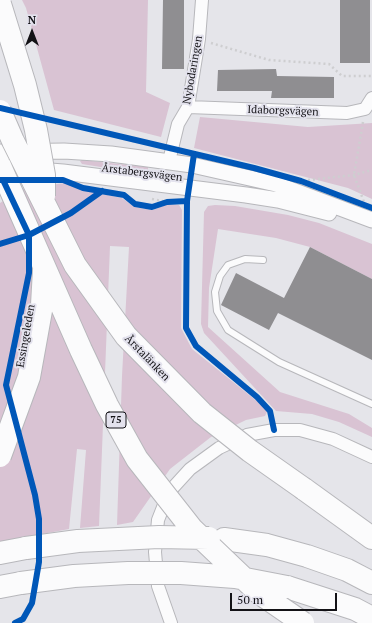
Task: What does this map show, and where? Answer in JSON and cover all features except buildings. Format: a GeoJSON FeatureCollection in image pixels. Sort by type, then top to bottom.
{"type":"FeatureCollection","features":[{"type":"Feature","properties":{"kind":"highway","name":"Essingeleden"},"geometry":{"type":"LineString","coordinates":[[0,4],[25,85],[36,130],[44,175],[45,240],[42,305],[29,377],[0,456]]}},
{"type":"Feature","properties":{"kind":"highway","name":"Årstalänken"},"geometry":{"type":"LineString","coordinates":[[0,111],[12,141],[75,265],[126,336],[202,413],[250,451],[372,538]]}},
{"type":"Feature","properties":{"kind":"highway","name":"75"},"geometry":{"type":"LineString","coordinates":[[0,166],[81,350],[107,405],[137,459],[192,529],[258,592],[303,623]]}},
{"type":"Feature","properties":{"kind":"highway"},"geometry":{"type":"LineString","coordinates":[[0,553],[78,541],[159,536],[224,539],[267,545],[307,556],[347,570],[372,583]]}},
{"type":"Feature","properties":{"kind":"highway"},"geometry":{"type":"LineString","coordinates":[[0,587],[21,582],[82,575],[128,573],[182,573],[234,577],[287,587],[355,609],[372,618]]}},
{"type":"Feature","properties":{"kind":"street","name":"Nybodaringen"},"geometry":{"type":"LineString","coordinates":[[170,155],[178,124],[188,107],[199,39],[202,0]]}},
{"type":"Feature","properties":{"kind":"street"},"geometry":{"type":"LineString","coordinates":[[365,109],[372,98]]}},
{"type":"Feature","properties":{"kind":"street","name":"Idaborgsvägen"},"geometry":{"type":"LineString","coordinates":[[188,107],[347,113],[365,109]]}},
{"type":"Feature","properties":{"kind":"street","name":"Årstabergsvägen"},"geometry":{"type":"LineString","coordinates":[[0,152],[64,151],[170,155],[192,165],[276,184],[372,220]]}},
{"type":"Feature","properties":{"kind":"street"},"geometry":{"type":"LineString","coordinates":[[164,186],[170,155]]}},
{"type":"Feature","properties":{"kind":"street","name":"Årstabergsvägen"},"geometry":{"type":"LineString","coordinates":[[0,166],[63,172],[278,200],[320,210],[372,230]]}},
{"type":"Feature","properties":{"kind":"street"},"geometry":{"type":"LineString","coordinates":[[171,623],[158,586],[155,552],[158,520],[169,492],[190,469],[219,448],[247,435],[274,430],[300,430],[333,439],[372,457]]}},
{"type":"Feature","properties":{"kind":"lane"},"geometry":{"type":"LineString","coordinates":[[263,260],[245,259],[228,265],[220,276],[215,292],[217,311],[228,330],[278,362],[372,404]]}},
{"type":"Feature","properties":{"kind":"path"},"geometry":{"type":"LineString","coordinates":[[199,39],[269,60],[329,64],[342,76],[372,76]]}},
{"type":"Feature","properties":{"kind":"path"},"geometry":{"type":"LineString","coordinates":[[365,109],[354,175],[365,204]]}},
{"type":"Feature","properties":{"kind":"path"},"geometry":{"type":"LineString","coordinates":[[130,138],[170,155]]}},
{"type":"Feature","properties":{"kind":"path"},"geometry":{"type":"LineString","coordinates":[[301,181],[354,175],[372,170]]}},
{"type":"Feature","properties":{"kind":"path"},"geometry":{"type":"LineString","coordinates":[[301,181],[315,186]]}},
{"type":"Feature","properties":{"kind":"path"},"geometry":{"type":"LineString","coordinates":[[152,207],[173,201]]}},
{"type":"Feature","properties":{"kind":"path"},"geometry":{"type":"LineString","coordinates":[[358,202],[372,208]]}},
{"type":"Feature","properties":{"kind":"shaded area"},"geometry":{"type":"Polygon","coordinates":[[[22,0],[148,0],[146,92],[170,103],[161,137],[54,110],[26,8],[22,0]]]}},
{"type":"Feature","properties":{"kind":"shaded area"},"geometry":{"type":"Polygon","coordinates":[[[200,117],[308,127],[372,123],[372,199],[348,188],[194,148],[200,117]]]}},
{"type":"Feature","properties":{"kind":"shaded area"},"geometry":{"type":"Polygon","coordinates":[[[80,161],[148,167],[148,178],[113,169],[82,164],[80,161]]]}},
{"type":"Feature","properties":{"kind":"shaded area"},"geometry":{"type":"Polygon","coordinates":[[[65,183],[92,192],[122,198],[133,206],[140,208],[153,210],[168,204],[179,205],[182,210],[181,328],[192,349],[263,406],[267,412],[265,416],[246,420],[211,437],[170,469],[133,522],[117,525],[122,376],[129,247],[110,246],[99,526],[80,528],[86,450],[77,449],[69,529],[0,542],[0,203],[21,189],[65,183]]]}},
{"type":"Feature","properties":{"kind":"shaded area"},"geometry":{"type":"Polygon","coordinates":[[[208,206],[235,206],[288,215],[319,223],[372,244],[372,279],[310,247],[276,238],[218,229],[209,288],[208,327],[280,392],[349,414],[372,428],[372,437],[339,422],[312,414],[276,411],[204,333],[201,324],[204,212],[208,206]]]}},
{"type":"Feature","properties":{"kind":"cycle path"},"geometry":{"type":"LineString","coordinates":[[0,108],[254,168],[301,181],[372,208]]}},
{"type":"Feature","properties":{"kind":"cycle path"},"geometry":{"type":"LineString","coordinates":[[194,154],[187,201],[186,328],[196,346],[257,397],[270,411],[274,430]]}},
{"type":"Feature","properties":{"kind":"cycle path"},"geometry":{"type":"LineString","coordinates":[[0,180],[63,180],[83,188],[124,195],[135,204],[152,207],[167,202],[187,201]]}},
{"type":"Feature","properties":{"kind":"cycle path"},"geometry":{"type":"LineString","coordinates":[[3,180],[29,235],[29,273],[6,385],[35,495],[39,519],[39,562],[32,603],[23,619],[15,623]]}},
{"type":"Feature","properties":{"kind":"cycle path"},"geometry":{"type":"LineString","coordinates":[[0,244],[29,235],[71,213],[102,191]]}}]}
